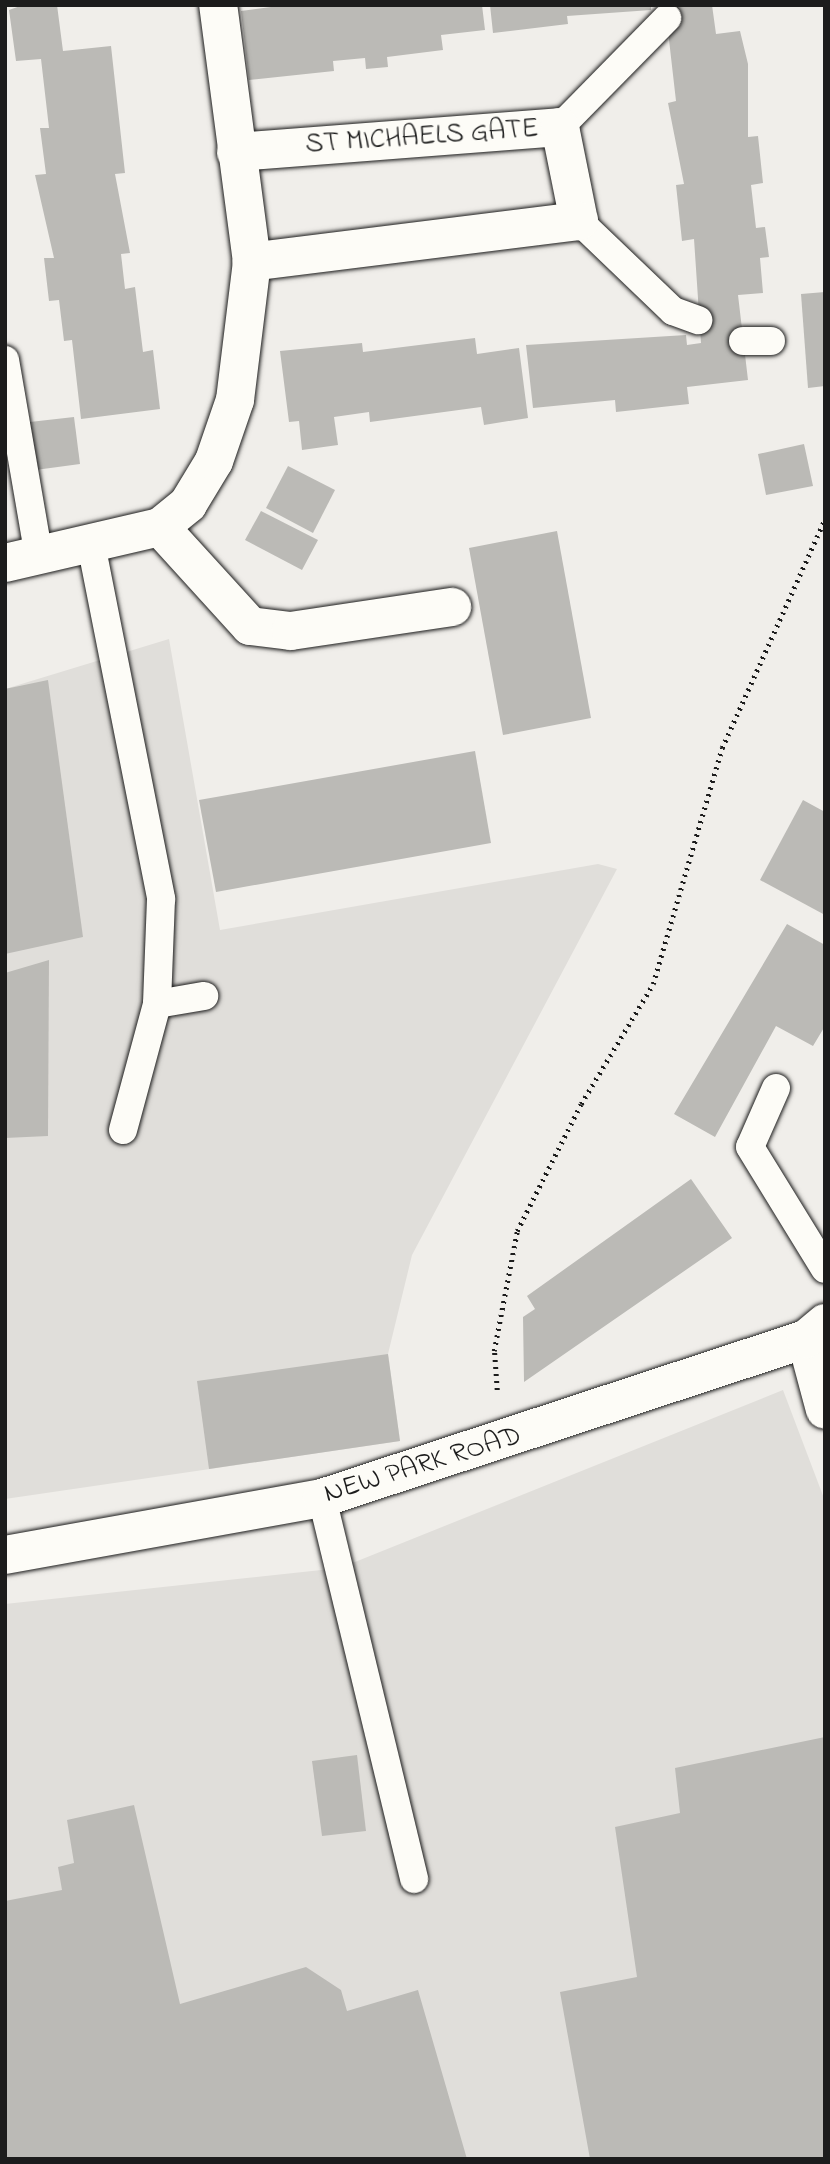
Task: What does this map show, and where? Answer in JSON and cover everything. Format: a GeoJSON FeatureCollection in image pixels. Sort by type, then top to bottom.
{"type":"FeatureCollection","features":[{"type":"Feature","properties":{"kind":"street"},"geometry":{"type":"LineString","coordinates":[[22,560],[160,527],[188,504],[214,461],[235,400],[252,262],[218,5]]}},
{"type":"Feature","properties":{"kind":"street","name":"ST MICHAELS GATE"},"geometry":{"type":"LineString","coordinates":[[236,152],[560,127],[579,221]]}},
{"type":"Feature","properties":{"kind":"street"},"geometry":{"type":"LineString","coordinates":[[252,262],[579,221]]}},
{"type":"Feature","properties":{"kind":"street"},"geometry":{"type":"LineString","coordinates":[[160,527],[250,626],[291,631],[452,607]]}},
{"type":"Feature","properties":{"kind":"street"},"geometry":{"type":"LineString","coordinates":[[815,1331],[822,1390]]}},
{"type":"Feature","properties":{"kind":"street","name":"NEW PARK ROAD"},"geometry":{"type":"LineString","coordinates":[[5,1555],[322,1499],[500,1443],[815,1331]]}},
{"type":"Feature","properties":{"kind":"lane"},"geometry":{"type":"LineString","coordinates":[[560,127],[667,18]]}},
{"type":"Feature","properties":{"kind":"lane"},"geometry":{"type":"LineString","coordinates":[[579,221],[673,311],[698,320]]}},
{"type":"Feature","properties":{"kind":"lane"},"geometry":{"type":"LineString","coordinates":[[5,360],[22,560]]}},
{"type":"Feature","properties":{"kind":"lane"},"geometry":{"type":"LineString","coordinates":[[91,544],[161,899],[157,1004],[123,1130]]}},
{"type":"Feature","properties":{"kind":"lane"},"geometry":{"type":"LineString","coordinates":[[157,1004],[204,996]]}},
{"type":"Feature","properties":{"kind":"lane"},"geometry":{"type":"LineString","coordinates":[[776,1088],[750,1147],[825,1269]]}},
{"type":"Feature","properties":{"kind":"lane"},"geometry":{"type":"LineString","coordinates":[[322,1499],[414,1879]]}},
{"type":"Feature","properties":{"kind":"path"},"geometry":{"type":"LineString","coordinates":[[500,1443],[494,1351],[516,1231],[581,1104],[653,984],[722,747],[825,519]]}},
{"type":"Feature","properties":{"kind":"shaded area"},"geometry":{"type":"Polygon","coordinates":[[[169,639],[220,930],[598,864],[617,869],[412,1255],[388,1354],[400,1441],[5,1499],[5,689],[169,639]]]}},
{"type":"Feature","properties":{"kind":"shaded area"},"geometry":{"type":"Polygon","coordinates":[[[783,1390],[825,1501],[825,2159],[5,2159],[5,1604],[340,1568],[783,1390]]]}},
{"type":"Feature","properties":{"kind":"building"},"geometry":{"type":"Polygon","coordinates":[[[23,5],[57,5],[63,51],[111,46],[125,173],[115,174],[130,253],[121,254],[125,289],[135,287],[143,352],[153,350],[160,409],[81,419],[72,340],[64,341],[59,300],[49,301],[44,258],[54,258],[35,175],[46,174],[40,128],[49,128],[41,59],[16,61],[9,10],[23,5]]]}},
{"type":"Feature","properties":{"kind":"building"},"geometry":{"type":"Polygon","coordinates":[[[286,5],[482,5],[485,30],[441,35],[443,50],[387,57],[388,67],[366,69],[365,58],[333,61],[334,71],[249,80],[241,11],[286,5]]]}},
{"type":"Feature","properties":{"kind":"building"},"geometry":{"type":"Polygon","coordinates":[[[490,5],[651,5],[651,10],[567,16],[568,24],[493,33],[490,5]]]}},
{"type":"Feature","properties":{"kind":"building"},"geometry":{"type":"Polygon","coordinates":[[[665,5],[712,5],[716,34],[740,31],[748,64],[748,137],[758,136],[763,183],[751,185],[756,228],[765,227],[769,257],[760,258],[763,293],[738,295],[748,380],[687,387],[689,404],[616,412],[615,400],[533,408],[526,345],[686,335],[687,345],[701,343],[694,239],[682,241],[676,185],[684,184],[668,103],[676,101],[665,5]]]}},
{"type":"Feature","properties":{"kind":"building"},"geometry":{"type":"Polygon","coordinates":[[[825,292],[825,386],[808,388],[801,294],[825,292]]]}},
{"type":"Feature","properties":{"kind":"building"},"geometry":{"type":"Polygon","coordinates":[[[475,338],[477,354],[519,348],[528,418],[484,425],[481,407],[370,422],[369,412],[334,417],[338,445],[302,450],[299,421],[289,422],[280,351],[362,343],[363,352],[475,338]]]}},
{"type":"Feature","properties":{"kind":"building"},"geometry":{"type":"Polygon","coordinates":[[[74,417],[80,464],[28,471],[21,423],[74,417]]]}},
{"type":"Feature","properties":{"kind":"building"},"geometry":{"type":"Polygon","coordinates":[[[804,444],[813,486],[766,495],[758,454],[804,444]]]}},
{"type":"Feature","properties":{"kind":"building"},"geometry":{"type":"Polygon","coordinates":[[[288,466],[335,490],[313,533],[266,508],[288,466]]]}},
{"type":"Feature","properties":{"kind":"building"},"geometry":{"type":"Polygon","coordinates":[[[261,511],[318,540],[302,570],[245,540],[261,511]]]}},
{"type":"Feature","properties":{"kind":"building"},"geometry":{"type":"Polygon","coordinates":[[[557,531],[591,718],[503,735],[469,548],[557,531]]]}},
{"type":"Feature","properties":{"kind":"building"},"geometry":{"type":"Polygon","coordinates":[[[48,680],[83,937],[5,954],[5,689],[48,680]]]}},
{"type":"Feature","properties":{"kind":"building"},"geometry":{"type":"Polygon","coordinates":[[[475,751],[491,843],[216,892],[199,800],[475,751]]]}},
{"type":"Feature","properties":{"kind":"building"},"geometry":{"type":"Polygon","coordinates":[[[803,800],[825,812],[825,915],[760,880],[803,800]]]}},
{"type":"Feature","properties":{"kind":"building"},"geometry":{"type":"Polygon","coordinates":[[[787,924],[825,945],[825,1026],[813,1046],[776,1026],[715,1137],[674,1114],[787,924]]]}},
{"type":"Feature","properties":{"kind":"building"},"geometry":{"type":"Polygon","coordinates":[[[49,960],[48,1136],[5,1138],[5,973],[49,960]]]}},
{"type":"Feature","properties":{"kind":"building"},"geometry":{"type":"Polygon","coordinates":[[[691,1179],[732,1238],[524,1382],[523,1317],[535,1309],[527,1296],[691,1179]]]}},
{"type":"Feature","properties":{"kind":"building"},"geometry":{"type":"Polygon","coordinates":[[[388,1354],[400,1441],[209,1469],[197,1381],[388,1354]]]}},
{"type":"Feature","properties":{"kind":"building"},"geometry":{"type":"Polygon","coordinates":[[[825,1737],[825,2159],[590,2159],[560,1992],[637,1977],[615,1827],[680,1813],[675,1768],[825,1737]]]}},
{"type":"Feature","properties":{"kind":"building"},"geometry":{"type":"Polygon","coordinates":[[[357,1755],[366,1831],[322,1836],[312,1761],[357,1755]]]}},
{"type":"Feature","properties":{"kind":"building"},"geometry":{"type":"Polygon","coordinates":[[[134,1805],[180,2004],[306,1967],[341,1990],[347,2011],[418,1990],[467,2159],[5,2159],[5,1901],[62,1890],[58,1867],[74,1863],[67,1820],[134,1805]]]}}]}
